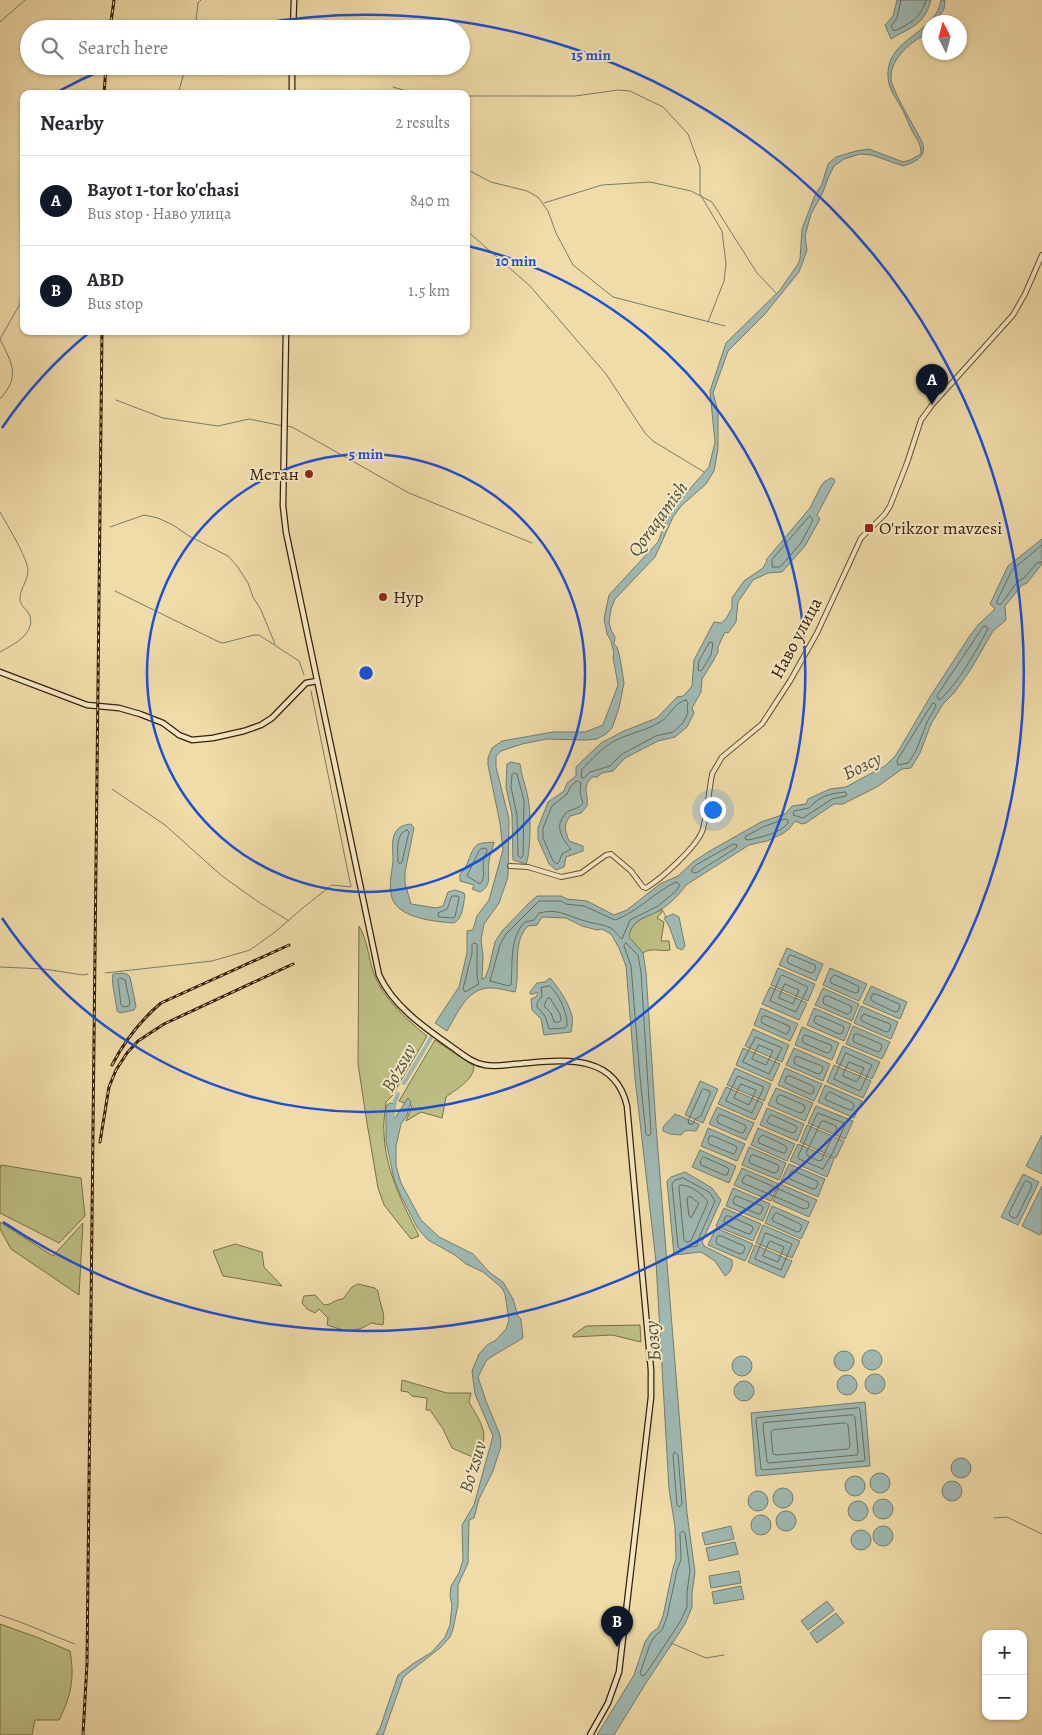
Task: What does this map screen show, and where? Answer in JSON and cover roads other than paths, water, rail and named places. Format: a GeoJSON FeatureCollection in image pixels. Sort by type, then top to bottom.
{"type":"FeatureCollection","features":[{"type":"Feature","properties":{"kind":"main road"},"geometry":{"type":"LineString","coordinates":[[293,20],[294,0]]}},
{"type":"Feature","properties":{"kind":"main road"},"geometry":{"type":"LineString","coordinates":[[292,75],[292,90]]}},
{"type":"Feature","properties":{"kind":"main road"},"geometry":{"type":"LineString","coordinates":[[286,335],[284,517],[375,962],[381,979],[387,989],[427,1030],[474,1062],[492,1066],[570,1062],[592,1064],[601,1068],[614,1079],[625,1099],[632,1157],[651,1397],[619,1672],[608,1703],[590,1735]]}},
{"type":"Feature","properties":{"kind":"main road"},"geometry":{"type":"LineString","coordinates":[[0,672],[87,704],[124,709],[140,714],[163,723],[186,739],[194,740],[244,731],[261,725],[272,718],[312,677],[315,671]]}},
{"type":"Feature","properties":{"kind":"main road"},"geometry":{"type":"LineString","coordinates":[[306,683],[317,681]]}},
{"type":"Feature","properties":{"kind":"street","name":"Наво улица"},"geometry":{"type":"LineString","coordinates":[[510,866],[528,867],[561,877],[581,873],[611,854],[631,871],[644,888],[656,881],[688,852],[703,830],[712,774],[716,766],[722,757],[762,724],[772,710],[817,633],[861,538],[885,514],[890,506],[922,420],[932,405],[1012,315],[1025,294],[1042,255]]}},
{"type":"Feature","properties":{"kind":"water"},"geometry":{"type":"Polygon","coordinates":[[[897,0],[931,0],[921,20],[891,39],[885,25],[893,16],[897,0]]]}},
{"type":"Feature","properties":{"kind":"water","name":"Бозсу"},"geometry":{"type":"Polygon","coordinates":[[[941,0],[945,0],[944,9],[940,15],[935,15],[941,0]]]}},
{"type":"Feature","properties":{"kind":"water","name":"Бозсу"},"geometry":{"type":"Polygon","coordinates":[[[922,28],[922,36],[898,57],[894,64],[891,79],[895,92],[922,142],[922,155],[916,161],[903,166],[872,155],[860,154],[844,159],[834,166],[811,214],[805,236],[807,250],[799,272],[764,315],[728,351],[713,393],[718,411],[718,449],[714,471],[706,484],[681,506],[673,517],[655,557],[615,599],[611,609],[609,622],[615,637],[614,644],[617,647],[620,658],[624,683],[619,708],[612,728],[597,739],[547,739],[501,751],[496,756],[496,767],[509,819],[508,877],[499,903],[484,924],[481,939],[483,956],[482,979],[485,978],[495,942],[502,931],[537,896],[561,896],[567,899],[587,901],[614,915],[627,910],[660,884],[678,876],[693,862],[708,852],[761,822],[785,814],[792,806],[806,804],[808,799],[830,789],[846,787],[885,766],[896,755],[930,697],[969,637],[978,625],[995,609],[990,604],[1008,566],[1042,539],[1042,564],[1005,606],[1006,620],[993,631],[971,669],[954,693],[943,704],[931,724],[920,753],[911,768],[902,769],[877,787],[843,804],[834,804],[806,823],[802,824],[795,821],[782,834],[767,841],[749,845],[686,885],[667,905],[655,913],[640,919],[631,930],[629,937],[643,953],[646,972],[656,1126],[687,1513],[695,1572],[692,1607],[685,1624],[614,1735],[597,1735],[634,1675],[645,1642],[651,1633],[658,1628],[663,1616],[676,1559],[675,1527],[669,1489],[656,1262],[635,1078],[626,966],[611,934],[602,929],[597,930],[582,926],[566,918],[542,917],[537,925],[528,926],[520,941],[515,992],[495,988],[476,991],[464,1002],[447,1031],[435,1023],[459,987],[467,953],[467,931],[473,930],[477,916],[489,900],[503,850],[500,823],[488,765],[488,758],[492,748],[502,741],[553,732],[585,732],[603,725],[618,685],[614,653],[604,619],[609,595],[658,542],[666,521],[681,499],[709,467],[715,442],[710,391],[726,343],[780,290],[798,264],[802,229],[815,195],[822,184],[828,164],[836,157],[869,149],[903,162],[921,154],[919,142],[892,92],[888,80],[889,65],[893,55],[907,40],[922,28]]]}},
{"type":"Feature","properties":{"kind":"water"},"geometry":{"type":"Polygon","coordinates":[[[831,478],[835,481],[817,515],[820,519],[805,546],[782,572],[768,573],[753,580],[738,602],[736,622],[728,633],[725,632],[718,647],[718,652],[702,679],[701,692],[692,708],[694,713],[687,727],[675,737],[658,741],[625,758],[613,771],[592,777],[586,788],[587,806],[581,813],[570,816],[566,825],[569,841],[583,846],[583,851],[566,857],[564,867],[556,870],[549,864],[538,839],[538,828],[548,802],[564,791],[567,783],[576,776],[576,767],[601,743],[624,731],[657,718],[677,697],[683,696],[688,691],[692,686],[694,660],[714,622],[721,623],[726,619],[732,608],[732,598],[744,581],[763,568],[766,560],[810,508],[824,482],[831,478]]]}},
{"type":"Feature","properties":{"kind":"water"},"geometry":{"type":"Polygon","coordinates":[[[511,762],[520,764],[529,804],[530,841],[526,864],[513,860],[512,815],[506,787],[507,764],[511,762]]]}},
{"type":"Feature","properties":{"kind":"water"},"geometry":{"type":"Polygon","coordinates":[[[411,824],[414,828],[405,872],[405,883],[411,904],[436,908],[443,906],[448,892],[455,890],[464,893],[462,911],[454,923],[432,921],[407,914],[393,900],[390,883],[394,836],[400,827],[411,824]]]}},
{"type":"Feature","properties":{"kind":"water"},"geometry":{"type":"Polygon","coordinates":[[[494,842],[489,859],[488,883],[480,892],[472,889],[474,885],[460,881],[460,874],[477,845],[494,842]]]}},
{"type":"Feature","properties":{"kind":"water"},"geometry":{"type":"Polygon","coordinates":[[[673,914],[679,917],[685,946],[682,950],[677,948],[664,918],[673,914]]]}},
{"type":"Feature","properties":{"kind":"water"},"geometry":{"type":"Polygon","coordinates":[[[787,948],[823,964],[816,981],[779,965],[787,948]]]}},
{"type":"Feature","properties":{"kind":"water"},"geometry":{"type":"Polygon","coordinates":[[[778,968],[815,984],[808,1001],[771,985],[778,968]]]}},
{"type":"Feature","properties":{"kind":"water"},"geometry":{"type":"Polygon","coordinates":[[[830,968],[867,984],[859,1001],[823,985],[830,968]]]}},
{"type":"Feature","properties":{"kind":"water"},"geometry":{"type":"Polygon","coordinates":[[[113,974],[127,974],[130,977],[136,1006],[134,1010],[120,1013],[117,1011],[113,974]]]}},
{"type":"Feature","properties":{"kind":"water"},"geometry":{"type":"Polygon","coordinates":[[[550,978],[571,1011],[571,1032],[544,1035],[541,1019],[532,1010],[531,999],[536,997],[538,993],[530,994],[530,992],[537,983],[545,982],[550,978]]]}},
{"type":"Feature","properties":{"kind":"water"},"geometry":{"type":"Polygon","coordinates":[[[871,986],[907,1002],[900,1019],[863,1003],[871,986]]]}},
{"type":"Feature","properties":{"kind":"water"},"geometry":{"type":"Polygon","coordinates":[[[770,987],[807,1003],[799,1020],[762,1004],[770,987]]]}},
{"type":"Feature","properties":{"kind":"water"},"geometry":{"type":"Polygon","coordinates":[[[823,988],[859,1004],[852,1021],[815,1005],[823,988]]]}},
{"type":"Feature","properties":{"kind":"water"},"geometry":{"type":"Polygon","coordinates":[[[861,1006],[898,1022],[891,1039],[854,1023],[861,1006]]]}},
{"type":"Feature","properties":{"kind":"water"},"geometry":{"type":"Polygon","coordinates":[[[761,1008],[798,1024],[790,1041],[754,1025],[761,1008]]]}},
{"type":"Feature","properties":{"kind":"water"},"geometry":{"type":"Polygon","coordinates":[[[814,1008],[851,1024],[844,1041],[807,1025],[814,1008]]]}},
{"type":"Feature","properties":{"kind":"water"},"geometry":{"type":"Polygon","coordinates":[[[853,1026],[890,1042],[882,1059],[846,1044],[853,1026]]]}},
{"type":"Feature","properties":{"kind":"water"},"geometry":{"type":"Polygon","coordinates":[[[802,1027],[839,1043],[832,1060],[795,1045],[802,1027]]]}},
{"type":"Feature","properties":{"kind":"water"},"geometry":{"type":"Polygon","coordinates":[[[753,1029],[789,1045],[782,1062],[745,1046],[753,1029]]]}},
{"type":"Feature","properties":{"kind":"water"},"geometry":{"type":"Polygon","coordinates":[[[843,1046],[880,1062],[872,1079],[836,1063],[843,1046]]]}},
{"type":"Feature","properties":{"kind":"water"},"geometry":{"type":"Polygon","coordinates":[[[743,1048],[780,1064],[772,1081],[736,1065],[743,1048]]]}},
{"type":"Feature","properties":{"kind":"water"},"geometry":{"type":"Polygon","coordinates":[[[794,1048],[830,1064],[823,1081],[786,1065],[794,1048]]]}},
{"type":"Feature","properties":{"kind":"water"},"geometry":{"type":"Polygon","coordinates":[[[834,1065],[871,1081],[863,1098],[827,1082],[834,1065]]]}},
{"type":"Feature","properties":{"kind":"water"},"geometry":{"type":"Polygon","coordinates":[[[735,1068],[771,1084],[764,1101],[727,1085],[735,1068]]]}},
{"type":"Feature","properties":{"kind":"water"},"geometry":{"type":"Polygon","coordinates":[[[785,1068],[822,1084],[814,1101],[778,1085],[785,1068]]]}},
{"type":"Feature","properties":{"kind":"water"},"geometry":{"type":"Polygon","coordinates":[[[700,1081],[718,1089],[703,1123],[685,1115],[700,1081]]]}},
{"type":"Feature","properties":{"kind":"water"},"geometry":{"type":"Polygon","coordinates":[[[825,1085],[862,1101],[854,1118],[818,1102],[825,1085]]]}},
{"type":"Feature","properties":{"kind":"water"},"geometry":{"type":"Polygon","coordinates":[[[726,1087],[763,1103],[755,1120],[718,1104],[726,1087]]]}},
{"type":"Feature","properties":{"kind":"water"},"geometry":{"type":"Polygon","coordinates":[[[776,1088],[813,1103],[805,1121],[768,1105],[776,1088]]]}},
{"type":"Feature","properties":{"kind":"water"},"geometry":{"type":"Polygon","coordinates":[[[408,1098],[411,1102],[407,1115],[401,1124],[396,1146],[396,1166],[401,1183],[421,1220],[439,1237],[473,1254],[489,1272],[503,1282],[513,1299],[518,1316],[521,1319],[523,1338],[486,1361],[478,1377],[500,1435],[501,1446],[493,1471],[479,1499],[474,1518],[469,1520],[468,1563],[458,1585],[458,1605],[453,1629],[450,1637],[440,1648],[403,1678],[383,1735],[376,1735],[398,1675],[432,1652],[445,1637],[450,1625],[451,1586],[459,1573],[463,1560],[462,1525],[474,1505],[493,1436],[475,1394],[472,1371],[479,1354],[506,1329],[509,1320],[505,1294],[502,1288],[483,1272],[466,1264],[455,1255],[428,1240],[418,1229],[400,1194],[394,1179],[386,1141],[386,1106],[390,1103],[395,1104],[392,1117],[395,1118],[408,1098]]]}},
{"type":"Feature","properties":{"kind":"water"},"geometry":{"type":"Polygon","coordinates":[[[816,1106],[853,1121],[845,1139],[808,1123],[816,1106]]]}},
{"type":"Feature","properties":{"kind":"water"},"geometry":{"type":"Polygon","coordinates":[[[717,1107],[754,1123],[746,1140],[709,1124],[717,1107]]]}},
{"type":"Feature","properties":{"kind":"water"},"geometry":{"type":"Polygon","coordinates":[[[767,1108],[804,1124],[797,1141],[760,1125],[767,1108]]]}},
{"type":"Feature","properties":{"kind":"water"},"geometry":{"type":"Polygon","coordinates":[[[675,1114],[699,1124],[696,1131],[686,1131],[681,1135],[663,1131],[663,1127],[675,1114]]]}},
{"type":"Feature","properties":{"kind":"water"},"geometry":{"type":"Polygon","coordinates":[[[807,1125],[844,1141],[836,1158],[800,1142],[807,1125]]]}},
{"type":"Feature","properties":{"kind":"water"},"geometry":{"type":"Polygon","coordinates":[[[708,1128],[745,1144],[737,1161],[701,1146],[708,1128]]]}},
{"type":"Feature","properties":{"kind":"water"},"geometry":{"type":"Polygon","coordinates":[[[758,1128],[795,1144],[787,1161],[751,1145],[758,1128]]]}},
{"type":"Feature","properties":{"kind":"water"},"geometry":{"type":"Polygon","coordinates":[[[1042,1135],[1042,1174],[1026,1166],[1042,1135]]]}},
{"type":"Feature","properties":{"kind":"water"},"geometry":{"type":"Polygon","coordinates":[[[798,1144],[834,1159],[827,1177],[790,1161],[798,1144]]]}},
{"type":"Feature","properties":{"kind":"water"},"geometry":{"type":"Polygon","coordinates":[[[749,1147],[786,1163],[779,1180],[742,1165],[749,1147]]]}},
{"type":"Feature","properties":{"kind":"water"},"geometry":{"type":"Polygon","coordinates":[[[700,1150],[736,1166],[729,1183],[692,1167],[700,1150]]]}},
{"type":"Feature","properties":{"kind":"water"},"geometry":{"type":"Polygon","coordinates":[[[789,1164],[825,1179],[818,1197],[781,1181],[789,1164]]]}},
{"type":"Feature","properties":{"kind":"water"},"geometry":{"type":"Polygon","coordinates":[[[742,1168],[779,1184],[771,1201],[734,1185],[742,1168]]]}},
{"type":"Feature","properties":{"kind":"water"},"geometry":{"type":"Polygon","coordinates":[[[685,1172],[712,1188],[721,1200],[702,1242],[704,1246],[732,1260],[731,1269],[725,1276],[715,1261],[701,1252],[674,1255],[667,1181],[671,1177],[685,1172]]]}},
{"type":"Feature","properties":{"kind":"water"},"geometry":{"type":"Polygon","coordinates":[[[1023,1174],[1039,1182],[1018,1225],[1001,1217],[1023,1174]]]}},
{"type":"Feature","properties":{"kind":"water"},"geometry":{"type":"Polygon","coordinates":[[[780,1184],[817,1200],[809,1217],[773,1201],[780,1184]]]}},
{"type":"Feature","properties":{"kind":"water"},"geometry":{"type":"Polygon","coordinates":[[[1042,1186],[1042,1231],[1040,1235],[1022,1226],[1042,1186]]]}},
{"type":"Feature","properties":{"kind":"water"},"geometry":{"type":"Polygon","coordinates":[[[733,1188],[770,1204],[763,1221],[726,1206],[733,1188]]]}},
{"type":"Feature","properties":{"kind":"water"},"geometry":{"type":"Polygon","coordinates":[[[772,1206],[809,1222],[801,1239],[765,1223],[772,1206]]]}},
{"type":"Feature","properties":{"kind":"water"},"geometry":{"type":"Polygon","coordinates":[[[724,1208],[761,1224],[753,1241],[716,1226],[724,1208]]]}},
{"type":"Feature","properties":{"kind":"water"},"geometry":{"type":"Polygon","coordinates":[[[763,1225],[800,1241],[792,1258],[756,1243],[763,1225]]]}},
{"type":"Feature","properties":{"kind":"water"},"geometry":{"type":"Polygon","coordinates":[[[716,1228],[753,1244],[745,1261],[708,1245],[716,1228]]]}},
{"type":"Feature","properties":{"kind":"water"},"geometry":{"type":"Polygon","coordinates":[[[755,1245],[792,1261],[784,1278],[748,1262],[755,1245]]]}},
{"type":"Feature","properties":{"kind":"water"},"geometry":{"type":"Polygon","coordinates":[[[872,1350],[879,1353],[882,1360],[879,1367],[872,1370],[865,1367],[862,1360],[865,1353],[872,1350]]]}},
{"type":"Feature","properties":{"kind":"water"},"geometry":{"type":"Polygon","coordinates":[[[844,1351],[851,1354],[854,1361],[851,1368],[844,1371],[837,1368],[834,1361],[837,1354],[844,1351]]]}},
{"type":"Feature","properties":{"kind":"water"},"geometry":{"type":"Polygon","coordinates":[[[742,1356],[749,1359],[752,1366],[749,1373],[742,1376],[735,1373],[732,1366],[735,1359],[742,1356]]]}},
{"type":"Feature","properties":{"kind":"water"},"geometry":{"type":"Polygon","coordinates":[[[875,1374],[882,1377],[885,1384],[882,1391],[875,1394],[868,1391],[865,1384],[868,1377],[875,1374]]]}},
{"type":"Feature","properties":{"kind":"water"},"geometry":{"type":"Polygon","coordinates":[[[847,1375],[854,1378],[857,1385],[854,1392],[847,1395],[840,1392],[837,1385],[840,1378],[847,1375]]]}},
{"type":"Feature","properties":{"kind":"water"},"geometry":{"type":"Polygon","coordinates":[[[744,1381],[751,1384],[754,1391],[751,1398],[744,1401],[737,1398],[734,1391],[737,1384],[744,1381]]]}},
{"type":"Feature","properties":{"kind":"water"},"geometry":{"type":"Polygon","coordinates":[[[865,1402],[870,1466],[756,1476],[751,1413],[865,1402]]]}},
{"type":"Feature","properties":{"kind":"water"},"geometry":{"type":"Polygon","coordinates":[[[961,1458],[968,1461],[971,1468],[968,1475],[961,1478],[954,1475],[951,1468],[954,1461],[961,1458]]]}},
{"type":"Feature","properties":{"kind":"water"},"geometry":{"type":"Polygon","coordinates":[[[880,1473],[887,1476],[890,1483],[887,1490],[880,1493],[873,1490],[870,1483],[873,1476],[880,1473]]]}},
{"type":"Feature","properties":{"kind":"water"},"geometry":{"type":"Polygon","coordinates":[[[855,1476],[862,1479],[865,1486],[862,1493],[855,1496],[848,1493],[845,1486],[848,1479],[855,1476]]]}},
{"type":"Feature","properties":{"kind":"water"},"geometry":{"type":"Polygon","coordinates":[[[952,1481],[959,1484],[962,1491],[959,1498],[952,1501],[945,1498],[942,1491],[945,1484],[952,1481]]]}},
{"type":"Feature","properties":{"kind":"water"},"geometry":{"type":"Polygon","coordinates":[[[783,1488],[790,1491],[793,1498],[790,1505],[783,1508],[776,1505],[773,1498],[776,1491],[783,1488]]]}},
{"type":"Feature","properties":{"kind":"water"},"geometry":{"type":"Polygon","coordinates":[[[758,1491],[765,1494],[768,1501],[765,1508],[758,1511],[751,1508],[748,1501],[751,1494],[758,1491]]]}},
{"type":"Feature","properties":{"kind":"water"},"geometry":{"type":"Polygon","coordinates":[[[883,1499],[890,1502],[893,1509],[890,1516],[883,1519],[876,1516],[873,1509],[876,1502],[883,1499]]]}},
{"type":"Feature","properties":{"kind":"water"},"geometry":{"type":"Polygon","coordinates":[[[858,1501],[865,1504],[868,1511],[865,1518],[858,1521],[851,1518],[848,1511],[851,1504],[858,1501]]]}},
{"type":"Feature","properties":{"kind":"water"},"geometry":{"type":"Polygon","coordinates":[[[786,1511],[793,1514],[796,1521],[793,1528],[786,1531],[779,1528],[776,1521],[779,1514],[786,1511]]]}},
{"type":"Feature","properties":{"kind":"water"},"geometry":{"type":"Polygon","coordinates":[[[761,1515],[768,1518],[771,1525],[768,1532],[761,1535],[754,1532],[751,1525],[754,1518],[761,1515]]]}},
{"type":"Feature","properties":{"kind":"water"},"geometry":{"type":"Polygon","coordinates":[[[731,1526],[734,1539],[705,1545],[702,1533],[731,1526]]]}},
{"type":"Feature","properties":{"kind":"water"},"geometry":{"type":"Polygon","coordinates":[[[883,1526],[890,1529],[893,1536],[890,1543],[883,1546],[876,1543],[873,1536],[876,1529],[883,1526]]]}},
{"type":"Feature","properties":{"kind":"water"},"geometry":{"type":"Polygon","coordinates":[[[861,1530],[868,1533],[871,1540],[868,1547],[861,1550],[854,1547],[851,1540],[854,1533],[861,1530]]]}},
{"type":"Feature","properties":{"kind":"water"},"geometry":{"type":"Polygon","coordinates":[[[735,1542],[738,1554],[709,1561],[706,1548],[735,1542]]]}},
{"type":"Feature","properties":{"kind":"water"},"geometry":{"type":"Polygon","coordinates":[[[739,1571],[741,1583],[711,1588],[709,1576],[739,1571]]]}},
{"type":"Feature","properties":{"kind":"water"},"geometry":{"type":"Polygon","coordinates":[[[741,1586],[744,1599],[714,1604],[712,1592],[741,1586]]]}},
{"type":"Feature","properties":{"kind":"water"},"geometry":{"type":"Polygon","coordinates":[[[827,1601],[834,1610],[808,1630],[801,1621],[827,1601]]]}},
{"type":"Feature","properties":{"kind":"water"},"geometry":{"type":"Polygon","coordinates":[[[836,1613],[844,1623],[817,1643],[810,1633],[836,1613]]]}},
{"type":"Feature","properties":{"kind":"waterway"},"geometry":{"type":"LineString","coordinates":[[0,22],[25,0]]}},
{"type":"Feature","properties":{"kind":"waterway"},"geometry":{"type":"LineString","coordinates":[[196,20],[198,3],[201,0]]}},
{"type":"Feature","properties":{"kind":"waterway"},"geometry":{"type":"LineString","coordinates":[[179,90],[183,75]]}},
{"type":"Feature","properties":{"kind":"waterway"},"geometry":{"type":"LineString","coordinates":[[393,87],[403,90]]}},
{"type":"Feature","properties":{"kind":"waterway"},"geometry":{"type":"LineString","coordinates":[[470,96],[575,96],[618,90],[630,91],[663,107],[688,134],[700,167],[700,194],[722,231],[726,264],[724,281],[708,322]]}},
{"type":"Feature","properties":{"kind":"waterway"},"geometry":{"type":"LineString","coordinates":[[470,171],[491,182],[527,191],[538,197],[548,211],[556,233],[573,265],[613,297],[725,326]]}},
{"type":"Feature","properties":{"kind":"waterway"},"geometry":{"type":"LineString","coordinates":[[544,203],[602,185],[650,182],[691,191],[712,202],[757,273],[777,294]]}},
{"type":"Feature","properties":{"kind":"waterway"},"geometry":{"type":"LineString","coordinates":[[470,234],[530,286],[606,374],[645,433],[653,441],[704,472]]}},
{"type":"Feature","properties":{"kind":"waterway"},"geometry":{"type":"LineString","coordinates":[[0,399],[7,391],[12,376],[11,363],[0,339],[20,304]]}},
{"type":"Feature","properties":{"kind":"waterway"},"geometry":{"type":"LineString","coordinates":[[116,400],[163,418],[218,426],[249,419],[283,426]]}},
{"type":"Feature","properties":{"kind":"waterway"},"geometry":{"type":"LineString","coordinates":[[287,426],[292,427],[409,493],[532,543]]}},
{"type":"Feature","properties":{"kind":"waterway"},"geometry":{"type":"LineString","coordinates":[[0,512],[21,549],[27,564],[28,574],[20,600],[30,616],[31,623],[26,634],[16,643],[0,652]]}},
{"type":"Feature","properties":{"kind":"waterway"},"geometry":{"type":"LineString","coordinates":[[110,527],[144,515],[158,518],[228,556],[248,583],[275,644]]}},
{"type":"Feature","properties":{"kind":"waterway"},"geometry":{"type":"LineString","coordinates":[[115,591],[219,642],[223,643],[259,635],[299,661],[304,675]]}},
{"type":"Feature","properties":{"kind":"waterway"},"geometry":{"type":"LineString","coordinates":[[105,973],[212,961],[250,950],[332,885],[351,887],[311,691]]}},
{"type":"Feature","properties":{"kind":"waterway"},"geometry":{"type":"LineString","coordinates":[[112,789],[165,825],[222,876],[289,921]]}},
{"type":"Feature","properties":{"kind":"waterway"},"geometry":{"type":"LineString","coordinates":[[662,909],[666,917]]}},
{"type":"Feature","properties":{"kind":"waterway"},"geometry":{"type":"LineString","coordinates":[[0,967],[88,974]]}},
{"type":"Feature","properties":{"kind":"waterway","name":"Bo'zsuv"},"geometry":{"type":"LineString","coordinates":[[404,1083],[431,1038]]}},
{"type":"Feature","properties":{"kind":"waterway","name":"Bo'zsuv"},"geometry":{"type":"LineString","coordinates":[[392,1121],[398,1094]]}},
{"type":"Feature","properties":{"kind":"waterway"},"geometry":{"type":"LineString","coordinates":[[994,1518],[1007,1517],[1042,1534]]}},
{"type":"Feature","properties":{"kind":"waterway"},"geometry":{"type":"LineString","coordinates":[[0,1615],[75,1644]]}},
{"type":"Feature","properties":{"kind":"waterway"},"geometry":{"type":"LineString","coordinates":[[671,1643],[706,1658],[724,1655]]}},
{"type":"Feature","properties":{"kind":"railway"},"geometry":{"type":"LineString","coordinates":[[111,20],[114,0]]}},
{"type":"Feature","properties":{"kind":"railway"},"geometry":{"type":"LineString","coordinates":[[104,90],[105,75]]}},
{"type":"Feature","properties":{"kind":"railway"},"geometry":{"type":"LineString","coordinates":[[83,1735],[87,1663],[102,335]]}},
{"type":"Feature","properties":{"kind":"railway"},"geometry":{"type":"LineString","coordinates":[[112,1065],[134,1032],[161,1003],[289,945]]}},
{"type":"Feature","properties":{"kind":"railway"},"geometry":{"type":"LineString","coordinates":[[100,1142],[109,1087],[116,1070],[127,1053],[138,1041],[164,1024],[293,964]]}},
{"type":"Feature","properties":{"kind":"place","name":"Bayot 1-tor ko'chasi"},"geometry":{"type":"Point","coordinates":[932,405]}},
{"type":"Feature","properties":{"kind":"place","name":"Метан"},"geometry":{"type":"Point","coordinates":[309,474]}},
{"type":"Feature","properties":{"kind":"place","name":"O'rikzor mavzesi"},"geometry":{"type":"Point","coordinates":[869,528]}},
{"type":"Feature","properties":{"kind":"place","name":"Нур"},"geometry":{"type":"Point","coordinates":[383,597]}},
{"type":"Feature","properties":{"kind":"place","name":"ABD"},"geometry":{"type":"Point","coordinates":[617,1647]}},
{"type":"Feature","properties":{"kind":"water label","name":"Qoraqamish"},"geometry":{"type":"Point","coordinates":[658,519]}},
{"type":"Feature","properties":{"kind":"water label","name":"Boʻzsuv"},"geometry":{"type":"Point","coordinates":[473,1467]}}]}
